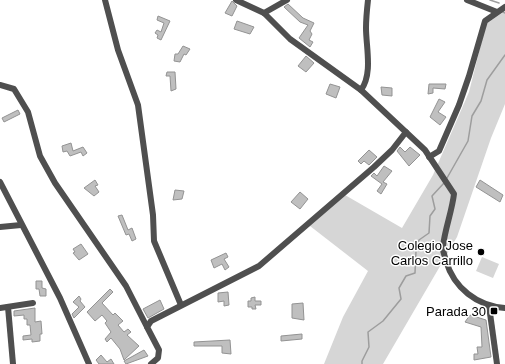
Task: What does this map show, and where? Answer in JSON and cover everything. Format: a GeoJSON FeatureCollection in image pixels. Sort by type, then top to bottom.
{"type":"FeatureCollection","features":[{"type":"Feature","properties":{"kind":"street"},"geometry":{"type":"LineString","coordinates":[[105,0],[118,50],[138,105],[153,215],[154,241],[181,305]]}},
{"type":"Feature","properties":{"kind":"street"},"geometry":{"type":"LineString","coordinates":[[236,0],[264,13],[290,39],[361,90],[426,150],[429,157],[451,187],[454,194],[442,247],[448,268],[458,284],[473,299],[489,306],[505,308]]}},
{"type":"Feature","properties":{"kind":"street"},"geometry":{"type":"LineString","coordinates":[[264,13],[287,0]]}},
{"type":"Feature","properties":{"kind":"street"},"geometry":{"type":"LineString","coordinates":[[361,90],[366,84],[368,73],[366,27],[368,0]]}},
{"type":"Feature","properties":{"kind":"street"},"geometry":{"type":"LineString","coordinates":[[467,0],[497,12]]}},
{"type":"Feature","properties":{"kind":"street"},"geometry":{"type":"LineString","coordinates":[[429,157],[439,151],[458,105],[469,76],[485,21],[505,7]]}},
{"type":"Feature","properties":{"kind":"street"},"geometry":{"type":"LineString","coordinates":[[0,85],[14,89],[28,112],[40,156],[56,183],[126,286],[158,350],[158,358],[151,364]]}},
{"type":"Feature","properties":{"kind":"street"},"geometry":{"type":"LineString","coordinates":[[147,327],[151,321],[259,266],[374,167],[392,150],[406,132]]}},
{"type":"Feature","properties":{"kind":"street"},"geometry":{"type":"LineString","coordinates":[[0,182],[60,298],[89,364]]}},
{"type":"Feature","properties":{"kind":"street"},"geometry":{"type":"LineString","coordinates":[[0,227],[21,225]]}},
{"type":"Feature","properties":{"kind":"street"},"geometry":{"type":"LineString","coordinates":[[0,308],[33,303]]}},
{"type":"Feature","properties":{"kind":"street"},"geometry":{"type":"LineString","coordinates":[[489,306],[497,364]]}},
{"type":"Feature","properties":{"kind":"street"},"geometry":{"type":"LineString","coordinates":[[8,307],[13,364]]}},
{"type":"Feature","properties":{"kind":"shaded area"},"geometry":{"type":"Polygon","coordinates":[[[505,11],[505,104],[491,138],[457,237],[383,364],[324,364],[343,317],[368,271],[310,226],[345,195],[402,228],[433,175],[469,92],[486,24],[505,11]]]}},
{"type":"Feature","properties":{"kind":"shaded area"},"geometry":{"type":"Polygon","coordinates":[[[482,257],[499,264],[493,278],[476,271],[482,257]]]}},
{"type":"Feature","properties":{"kind":"building"},"geometry":{"type":"Polygon","coordinates":[[[232,1],[237,6],[232,16],[225,13],[232,1]]]}},
{"type":"Feature","properties":{"kind":"building"},"geometry":{"type":"Polygon","coordinates":[[[288,4],[303,18],[314,23],[310,31],[312,34],[309,40],[313,42],[310,47],[299,38],[308,25],[300,22],[284,7],[288,4]]]}},
{"type":"Feature","properties":{"kind":"building"},"geometry":{"type":"Polygon","coordinates":[[[158,16],[170,21],[161,40],[157,38],[158,35],[155,33],[157,30],[161,32],[164,23],[157,20],[158,16]]]}},
{"type":"Feature","properties":{"kind":"building"},"geometry":{"type":"Polygon","coordinates":[[[237,21],[254,27],[250,34],[234,29],[237,21]]]}},
{"type":"Feature","properties":{"kind":"building"},"geometry":{"type":"Polygon","coordinates":[[[183,46],[190,49],[186,55],[184,54],[180,62],[174,61],[175,54],[178,54],[183,46]]]}},
{"type":"Feature","properties":{"kind":"building"},"geometry":{"type":"Polygon","coordinates":[[[306,56],[314,63],[306,72],[298,66],[306,56]]]}},
{"type":"Feature","properties":{"kind":"building"},"geometry":{"type":"Polygon","coordinates":[[[167,72],[175,72],[176,89],[171,91],[170,76],[166,76],[167,72]]]}},
{"type":"Feature","properties":{"kind":"building"},"geometry":{"type":"Polygon","coordinates":[[[330,84],[340,87],[336,98],[326,94],[330,84]]]}},
{"type":"Feature","properties":{"kind":"building"},"geometry":{"type":"Polygon","coordinates":[[[429,84],[446,84],[445,89],[433,88],[433,93],[428,94],[429,84]]]}},
{"type":"Feature","properties":{"kind":"building"},"geometry":{"type":"Polygon","coordinates":[[[381,87],[392,88],[392,96],[382,95],[381,87]]]}},
{"type":"Feature","properties":{"kind":"building"},"geometry":{"type":"Polygon","coordinates":[[[439,99],[445,102],[438,112],[446,117],[440,125],[430,117],[439,99]]]}},
{"type":"Feature","properties":{"kind":"building"},"geometry":{"type":"Polygon","coordinates":[[[18,110],[20,114],[4,122],[2,118],[18,110]]]}},
{"type":"Feature","properties":{"kind":"building"},"geometry":{"type":"Polygon","coordinates":[[[71,143],[73,151],[83,147],[87,153],[83,156],[81,152],[70,156],[67,151],[63,152],[62,146],[71,143]]]}},
{"type":"Feature","properties":{"kind":"building"},"geometry":{"type":"Polygon","coordinates":[[[400,147],[405,152],[410,147],[420,155],[409,166],[397,151],[400,147]]]}},
{"type":"Feature","properties":{"kind":"building"},"geometry":{"type":"Polygon","coordinates":[[[369,150],[377,157],[369,165],[364,161],[361,164],[358,161],[369,150]]]}},
{"type":"Feature","properties":{"kind":"building"},"geometry":{"type":"Polygon","coordinates":[[[384,166],[392,171],[383,182],[387,184],[381,194],[377,191],[382,184],[371,176],[374,173],[377,176],[384,166]]]}},
{"type":"Feature","properties":{"kind":"building"},"geometry":{"type":"Polygon","coordinates":[[[95,180],[98,185],[95,186],[99,192],[94,196],[84,188],[95,180]]]}},
{"type":"Feature","properties":{"kind":"building"},"geometry":{"type":"Polygon","coordinates":[[[480,180],[503,195],[500,202],[476,187],[480,180]]]}},
{"type":"Feature","properties":{"kind":"building"},"geometry":{"type":"Polygon","coordinates":[[[175,190],[184,191],[182,199],[173,200],[175,190]]]}},
{"type":"Feature","properties":{"kind":"building"},"geometry":{"type":"Polygon","coordinates":[[[300,192],[308,199],[300,209],[291,202],[300,192]]]}},
{"type":"Feature","properties":{"kind":"building"},"geometry":{"type":"Polygon","coordinates":[[[122,215],[128,230],[132,228],[136,239],[132,241],[129,234],[126,235],[118,216],[122,215]]]}},
{"type":"Feature","properties":{"kind":"building"},"geometry":{"type":"Polygon","coordinates":[[[81,244],[88,254],[79,260],[73,253],[75,252],[73,249],[81,244]]]}},
{"type":"Feature","properties":{"kind":"building"},"geometry":{"type":"Polygon","coordinates":[[[226,253],[228,257],[224,259],[229,267],[225,270],[222,264],[214,268],[211,260],[226,253]]]}},
{"type":"Feature","properties":{"kind":"building"},"geometry":{"type":"Polygon","coordinates":[[[36,281],[42,281],[42,288],[46,289],[46,296],[40,296],[39,289],[36,289],[36,281]]]}},
{"type":"Feature","properties":{"kind":"building"},"geometry":{"type":"Polygon","coordinates":[[[110,289],[113,292],[102,303],[113,315],[115,313],[123,321],[118,325],[124,332],[128,329],[131,332],[127,335],[139,346],[124,360],[120,349],[111,338],[107,342],[105,339],[111,332],[105,323],[107,321],[102,315],[95,321],[87,312],[110,289]]]}},
{"type":"Feature","properties":{"kind":"building"},"geometry":{"type":"Polygon","coordinates":[[[228,292],[229,305],[224,306],[224,301],[218,302],[218,293],[228,292]]]}},
{"type":"Feature","properties":{"kind":"building"},"geometry":{"type":"Polygon","coordinates":[[[79,296],[81,299],[80,301],[85,307],[74,318],[72,314],[79,307],[73,302],[79,296]]]}},
{"type":"Feature","properties":{"kind":"building"},"geometry":{"type":"Polygon","coordinates":[[[255,297],[255,301],[261,301],[261,305],[255,305],[256,309],[252,309],[252,307],[248,307],[248,301],[251,301],[251,298],[255,297]]]}},
{"type":"Feature","properties":{"kind":"building"},"geometry":{"type":"Polygon","coordinates":[[[160,300],[164,309],[148,318],[143,309],[160,300]]]}},
{"type":"Feature","properties":{"kind":"building"},"geometry":{"type":"Polygon","coordinates":[[[303,303],[304,320],[292,318],[292,304],[303,303]]]}},
{"type":"Feature","properties":{"kind":"building"},"geometry":{"type":"Polygon","coordinates":[[[35,308],[35,322],[41,321],[42,334],[40,334],[40,341],[32,342],[32,339],[23,340],[23,336],[31,335],[30,325],[27,325],[27,319],[24,319],[24,315],[14,316],[14,311],[35,308]]]}},
{"type":"Feature","properties":{"kind":"building"},"geometry":{"type":"Polygon","coordinates":[[[470,315],[486,320],[491,357],[474,360],[474,354],[478,354],[477,347],[482,347],[481,327],[465,322],[470,315]]]}},
{"type":"Feature","properties":{"kind":"building"},"geometry":{"type":"Polygon","coordinates":[[[302,334],[302,339],[281,341],[281,336],[302,334]]]}},
{"type":"Feature","properties":{"kind":"building"},"geometry":{"type":"Polygon","coordinates":[[[230,340],[231,354],[222,353],[222,346],[194,346],[194,342],[230,340]]]}},
{"type":"Feature","properties":{"kind":"building"},"geometry":{"type":"Polygon","coordinates":[[[144,350],[148,356],[126,364],[124,361],[144,350]]]}},
{"type":"Feature","properties":{"kind":"building"},"geometry":{"type":"Polygon","coordinates":[[[101,355],[107,362],[111,359],[114,364],[99,364],[96,360],[101,355]]]}},
{"type":"Feature","properties":{"kind":"waterway"},"geometry":{"type":"LineString","coordinates":[[490,0],[499,3]]}},
{"type":"Feature","properties":{"kind":"waterway"},"geometry":{"type":"LineString","coordinates":[[447,178],[468,141],[472,116],[481,101],[487,80],[505,55]]}},
{"type":"Feature","properties":{"kind":"waterway"},"geometry":{"type":"LineString","coordinates":[[362,364],[369,347],[368,332],[383,321],[401,299],[399,288],[406,276],[415,273],[416,251],[419,240],[429,233],[430,216],[435,209],[432,196],[444,183]]}},
{"type":"Feature","properties":{"kind":"place","name":"Colegio Jose Carlos Carrillo"},"geometry":{"type":"Point","coordinates":[481,252]}},
{"type":"Feature","properties":{"kind":"place","name":"Parada 30"},"geometry":{"type":"Point","coordinates":[494,311]}}]}
